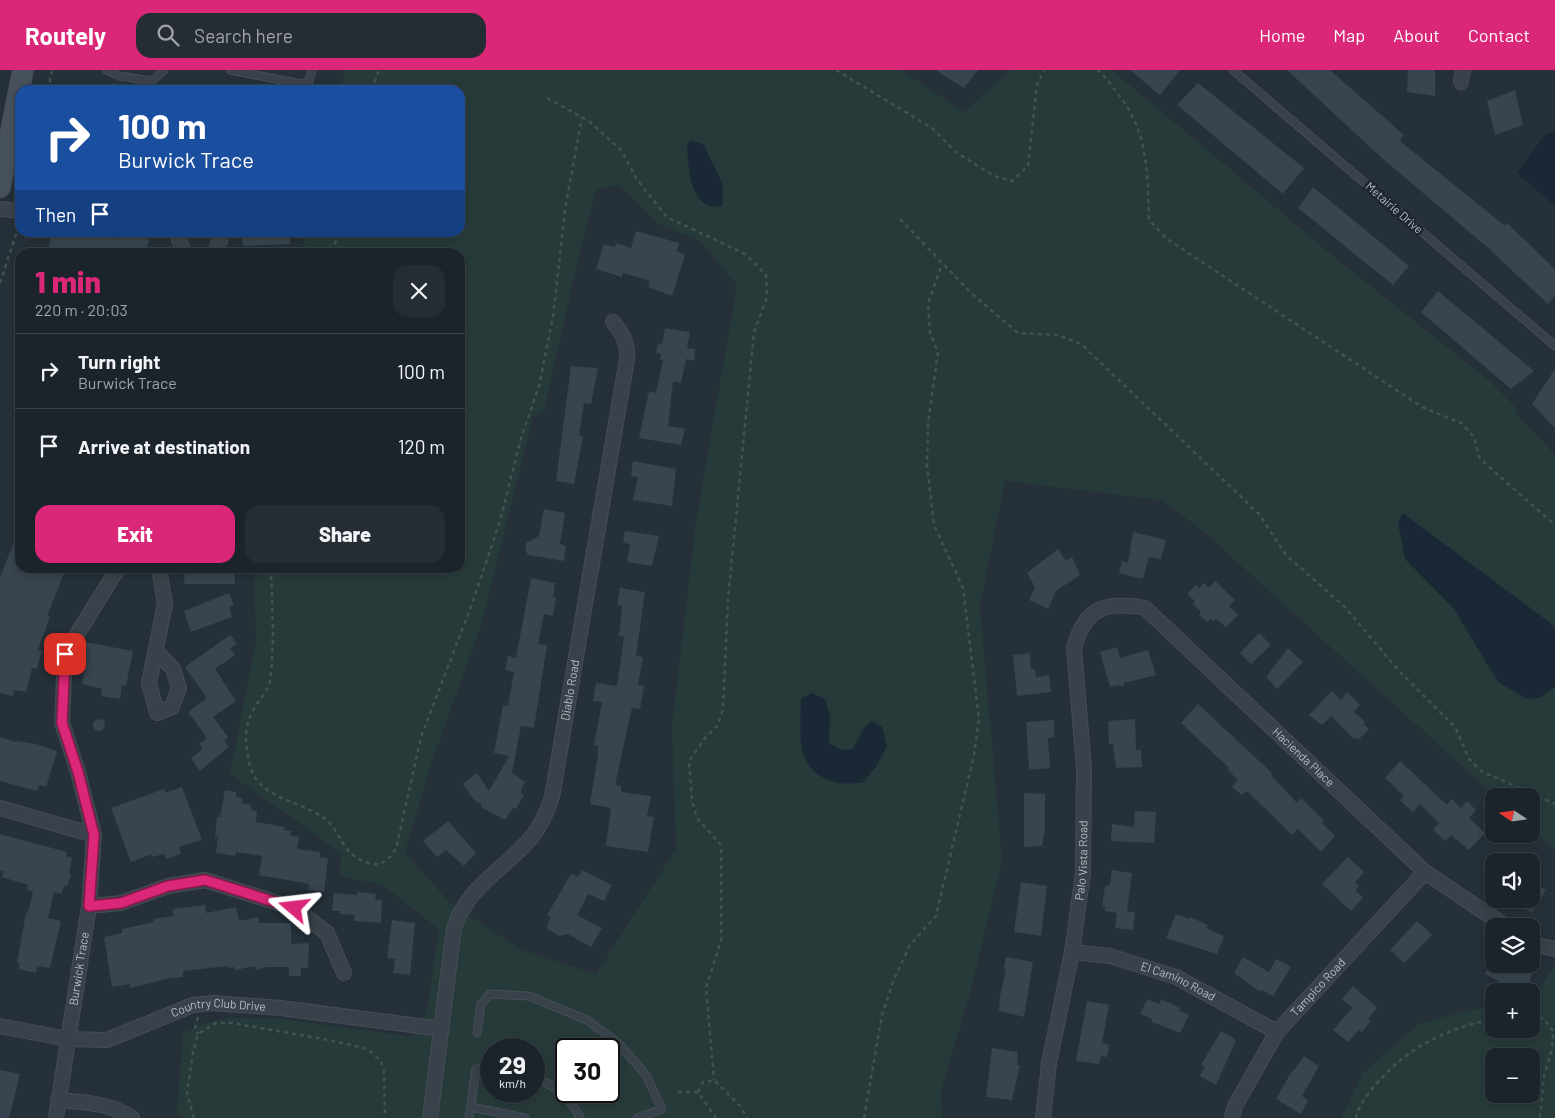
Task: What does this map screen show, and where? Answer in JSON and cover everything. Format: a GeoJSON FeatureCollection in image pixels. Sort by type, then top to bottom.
{"type":"FeatureCollection","features":[{"type":"Feature","properties":{"kind":"main road"},"geometry":{"type":"LineString","coordinates":[[21,85],[23,70]]}},
{"type":"Feature","properties":{"kind":"main road"},"geometry":{"type":"LineString","coordinates":[[0,187],[14,151]]}},
{"type":"Feature","properties":{"kind":"street"},"geometry":{"type":"LineString","coordinates":[[0,209],[15,210]]}},
{"type":"Feature","properties":{"kind":"street","name":"Diablo Road"},"geometry":{"type":"LineString","coordinates":[[430,1118],[454,928],[463,904],[530,839],[540,826],[552,797],[627,359],[628,347],[622,333],[613,322]]}},
{"type":"Feature","properties":{"kind":"street","name":"Burwick Trace"},"geometry":{"type":"LineString","coordinates":[[56,1118],[89,906],[94,835],[78,772],[62,723],[65,654],[115,573]]}},
{"type":"Feature","properties":{"kind":"street"},"geometry":{"type":"LineString","coordinates":[[156,651],[165,604],[160,573]]}},
{"type":"Feature","properties":{"kind":"street","name":"Hacienda Place"},"geometry":{"type":"LineString","coordinates":[[1100,609],[1120,604],[1145,608],[1425,872],[1493,918]]}},
{"type":"Feature","properties":{"kind":"street","name":"Palo Vista Road"},"geometry":{"type":"LineString","coordinates":[[1043,1118],[1049,1063],[1072,952],[1083,873],[1084,770],[1074,648],[1079,629],[1100,609]]}},
{"type":"Feature","properties":{"kind":"street"},"geometry":{"type":"LineString","coordinates":[[0,808],[94,835]]}},
{"type":"Feature","properties":{"kind":"street","name":"Tampico Road"},"geometry":{"type":"LineString","coordinates":[[1232,1118],[1235,1106],[1277,1032],[1425,872]]}},
{"type":"Feature","properties":{"kind":"street"},"geometry":{"type":"LineString","coordinates":[[89,906],[121,903],[168,886],[205,880],[294,908],[327,933],[344,974]]}},
{"type":"Feature","properties":{"kind":"street"},"geometry":{"type":"LineString","coordinates":[[1540,946],[1555,949]]}},
{"type":"Feature","properties":{"kind":"street","name":"El Camino Road"},"geometry":{"type":"LineString","coordinates":[[1072,952],[1110,956],[1176,977],[1277,1032]]}},
{"type":"Feature","properties":{"kind":"street","name":"Country Club Drive"},"geometry":{"type":"LineString","coordinates":[[0,1026],[68,1039],[107,1040],[193,1004],[213,1003],[281,1008],[442,1029]]}},
{"type":"Feature","properties":{"kind":"street"},"geometry":{"type":"LineString","coordinates":[[58,1100],[105,1106],[119,1110],[132,1118]]}},
{"type":"Feature","properties":{"kind":"lane"},"geometry":{"type":"LineString","coordinates":[[106,70],[119,76],[152,81],[164,70]]}},
{"type":"Feature","properties":{"kind":"lane"},"geometry":{"type":"LineString","coordinates":[[230,70],[302,84],[309,82],[312,70]]}},
{"type":"Feature","properties":{"kind":"lane","name":"Metairie Drive"},"geometry":{"type":"LineString","coordinates":[[1233,70],[1555,346]]}},
{"type":"Feature","properties":{"kind":"lane"},"geometry":{"type":"LineString","coordinates":[[476,1033],[480,1004],[490,994],[529,996],[587,1020],[619,1044],[646,1076],[662,1109],[637,1118]]}},
{"type":"Feature","properties":{"kind":"lane"},"geometry":{"type":"LineString","coordinates":[[469,1118],[476,1068],[480,1068]]}},
{"type":"Feature","properties":{"kind":"lane"},"geometry":{"type":"LineString","coordinates":[[545,1082],[551,1084],[575,1106],[580,1118]]}},
{"type":"Feature","properties":{"kind":"lane"},"geometry":{"type":"LineString","coordinates":[[471,1108],[525,1118]]}},
{"type":"Feature","properties":{"kind":"path"},"geometry":{"type":"LineString","coordinates":[[49,85],[52,70]]}},
{"type":"Feature","properties":{"kind":"path"},"geometry":{"type":"LineString","coordinates":[[374,85],[379,70]]}},
{"type":"Feature","properties":{"kind":"path"},"geometry":{"type":"LineString","coordinates":[[836,70],[932,128],[957,153],[994,176],[1012,181],[1028,166],[1037,85],[1044,70]]}},
{"type":"Feature","properties":{"kind":"path"},"geometry":{"type":"LineString","coordinates":[[1097,70],[1129,107],[1142,136],[1148,181],[1149,220],[1167,239],[1422,407],[1461,423],[1474,437],[1480,460],[1555,525]]}},
{"type":"Feature","properties":{"kind":"path"},"geometry":{"type":"LineString","coordinates":[[547,98],[589,121],[622,151],[637,180],[667,217],[745,254],[766,275],[767,297],[754,332],[728,599],[723,709],[718,726],[706,737],[689,762],[692,801],[697,818],[721,845],[722,853],[721,940],[706,988],[714,1080],[741,1107],[746,1118]]}},
{"type":"Feature","properties":{"kind":"path"},"geometry":{"type":"LineString","coordinates":[[271,573],[273,623],[270,684],[249,716],[245,733],[251,768],[261,784],[284,800],[310,809],[327,820],[340,842],[357,860],[375,865],[388,860],[396,849],[421,737],[472,604],[500,521],[521,438],[539,386],[553,317],[565,209],[582,117]]}},
{"type":"Feature","properties":{"kind":"path"},"geometry":{"type":"LineString","coordinates":[[900,219],[971,293],[1018,333],[1058,335],[1081,344],[1258,514],[1286,556],[1344,606],[1400,672],[1455,727],[1469,759],[1481,771],[1555,804]]}},
{"type":"Feature","properties":{"kind":"path"},"geometry":{"type":"LineString","coordinates":[[0,282],[15,236]]}},
{"type":"Feature","properties":{"kind":"path"},"geometry":{"type":"LineString","coordinates":[[864,1118],[882,1015],[894,979],[910,945],[936,916],[974,755],[978,719],[963,588],[934,525],[928,466],[928,423],[938,352],[930,333],[928,303],[942,264]]}},
{"type":"Feature","properties":{"kind":"path"},"geometry":{"type":"LineString","coordinates":[[1540,1018],[1544,1019],[1553,1031],[1552,1049],[1544,1076],[1540,1118]]}},
{"type":"Feature","properties":{"kind":"path"},"geometry":{"type":"LineString","coordinates":[[1356,1118],[1364,1099],[1385,1072],[1415,1048],[1438,1036],[1471,1023],[1485,1021]]}},
{"type":"Feature","properties":{"kind":"path"},"geometry":{"type":"LineString","coordinates":[[194,1118],[187,1094],[193,1052],[198,1034],[216,1023],[232,1023],[329,1040],[368,1049],[381,1061],[384,1072],[385,1118]]}},
{"type":"Feature","properties":{"kind":"path"},"geometry":{"type":"LineString","coordinates":[[698,1092],[703,1082],[714,1080]]}},
{"type":"Feature","properties":{"kind":"path"},"geometry":{"type":"LineString","coordinates":[[678,1092],[698,1092]]}},
{"type":"Feature","properties":{"kind":"path"},"geometry":{"type":"LineString","coordinates":[[698,1092],[716,1118]]}},
{"type":"Feature","properties":{"kind":"shaded area"},"geometry":{"type":"Polygon","coordinates":[[[345,70],[901,70],[964,112],[1011,70],[1112,70],[1337,259],[1486,378],[1515,407],[1519,417],[1555,455],[1555,851],[1540,837],[1540,788],[1486,788],[1204,532],[1162,500],[1005,481],[980,605],[1002,862],[971,989],[941,1091],[942,1118],[185,1118],[177,1113],[183,1033],[205,1023],[228,1018],[275,1018],[413,1037],[427,1010],[439,929],[382,885],[340,876],[341,853],[230,774],[256,641],[254,573],[465,573],[465,248],[302,248],[305,237],[465,237],[465,85],[341,85],[345,70]],[[619,185],[596,190],[576,268],[544,411],[533,417],[482,623],[432,761],[405,852],[450,903],[522,950],[596,974],[676,849],[672,725],[696,522],[737,285],[700,241],[657,223],[619,185]]]}},
{"type":"Feature","properties":{"kind":"shaded area"},"geometry":{"type":"Polygon","coordinates":[[[1555,963],[1555,1118],[1341,1118],[1363,1073],[1418,1024],[1474,1009],[1485,1009],[1485,1038],[1540,1038],[1540,990],[1555,963]]]}},
{"type":"Feature","properties":{"kind":"water"},"geometry":{"type":"Polygon","coordinates":[[[1555,130],[1555,206],[1517,173],[1544,136],[1555,130]]]}},
{"type":"Feature","properties":{"kind":"water"},"geometry":{"type":"Polygon","coordinates":[[[692,140],[704,145],[723,185],[722,206],[711,206],[703,202],[692,185],[687,143],[692,140]]]}},
{"type":"Feature","properties":{"kind":"water"},"geometry":{"type":"Polygon","coordinates":[[[1403,513],[1549,622],[1555,629],[1555,687],[1539,698],[1527,699],[1498,682],[1454,609],[1405,559],[1398,523],[1403,513]]]}},
{"type":"Feature","properties":{"kind":"water"},"geometry":{"type":"Polygon","coordinates":[[[812,693],[825,699],[830,716],[829,743],[842,750],[853,749],[864,728],[872,721],[882,727],[887,746],[876,767],[862,783],[831,781],[819,775],[810,767],[805,758],[800,736],[801,699],[812,693]]]}},
{"type":"Feature","properties":{"kind":"building"},"geometry":{"type":"Polygon","coordinates":[[[936,70],[978,70],[964,88],[936,70]]]}},
{"type":"Feature","properties":{"kind":"building"},"geometry":{"type":"Polygon","coordinates":[[[1130,70],[1180,70],[1160,95],[1130,70]]]}},
{"type":"Feature","properties":{"kind":"building"},"geometry":{"type":"Polygon","coordinates":[[[1287,70],[1330,70],[1404,135],[1400,141],[1505,226],[1507,223],[1555,269],[1555,295],[1548,304],[1487,247],[1384,160],[1287,70]]]}},
{"type":"Feature","properties":{"kind":"building"},"geometry":{"type":"Polygon","coordinates":[[[1408,70],[1435,70],[1435,96],[1407,92],[1408,70]]]}},
{"type":"Feature","properties":{"kind":"building"},"geometry":{"type":"Polygon","coordinates":[[[1198,83],[1304,168],[1283,194],[1177,105],[1198,83]]]}},
{"type":"Feature","properties":{"kind":"building"},"geometry":{"type":"Polygon","coordinates":[[[1515,90],[1523,125],[1495,135],[1487,101],[1515,90]]]}},
{"type":"Feature","properties":{"kind":"building"},"geometry":{"type":"Polygon","coordinates":[[[1313,187],[1409,266],[1393,285],[1298,208],[1313,187]]]}},
{"type":"Feature","properties":{"kind":"building"},"geometry":{"type":"Polygon","coordinates":[[[636,231],[679,243],[677,251],[685,255],[672,296],[648,287],[650,281],[623,273],[622,277],[596,269],[604,244],[615,247],[616,243],[631,248],[636,231]]]}},
{"type":"Feature","properties":{"kind":"building"},"geometry":{"type":"Polygon","coordinates":[[[50,237],[105,237],[115,239],[115,237],[144,237],[149,239],[147,248],[49,248],[50,237]]]}},
{"type":"Feature","properties":{"kind":"building"},"geometry":{"type":"Polygon","coordinates":[[[242,237],[290,237],[290,244],[243,246],[242,237]]]}},
{"type":"Feature","properties":{"kind":"building"},"geometry":{"type":"Polygon","coordinates":[[[1438,291],[1534,371],[1511,389],[1421,312],[1438,291]]]}},
{"type":"Feature","properties":{"kind":"building"},"geometry":{"type":"Polygon","coordinates":[[[665,328],[690,332],[687,348],[695,349],[694,361],[686,359],[681,383],[673,381],[668,426],[685,429],[681,445],[639,438],[649,391],[656,393],[663,360],[660,360],[661,354],[656,353],[658,344],[662,345],[665,328]]]}},
{"type":"Feature","properties":{"kind":"building"},"geometry":{"type":"Polygon","coordinates":[[[571,366],[598,368],[591,404],[584,403],[579,435],[583,436],[574,484],[556,481],[571,366]]]}},
{"type":"Feature","properties":{"kind":"building"},"geometry":{"type":"Polygon","coordinates":[[[1555,369],[1555,428],[1532,404],[1555,369]]]}},
{"type":"Feature","properties":{"kind":"building"},"geometry":{"type":"Polygon","coordinates":[[[633,461],[676,469],[672,506],[633,500],[638,477],[631,476],[633,461]]]}},
{"type":"Feature","properties":{"kind":"building"},"geometry":{"type":"Polygon","coordinates":[[[544,509],[565,513],[560,544],[566,546],[564,561],[528,555],[525,549],[527,542],[539,536],[544,509]]]}},
{"type":"Feature","properties":{"kind":"building"},"geometry":{"type":"Polygon","coordinates":[[[625,531],[659,536],[652,566],[627,562],[630,544],[623,543],[625,531]]]}},
{"type":"Feature","properties":{"kind":"building"},"geometry":{"type":"Polygon","coordinates":[[[1133,532],[1166,540],[1161,559],[1149,557],[1143,579],[1119,573],[1122,561],[1128,563],[1133,532]]]}},
{"type":"Feature","properties":{"kind":"building"},"geometry":{"type":"Polygon","coordinates":[[[15,539],[15,573],[64,573],[47,616],[50,617],[38,650],[42,651],[37,669],[32,668],[26,692],[14,690],[13,696],[0,693],[0,578],[15,539]]]}},
{"type":"Feature","properties":{"kind":"building"},"geometry":{"type":"Polygon","coordinates":[[[1058,549],[1066,561],[1072,557],[1080,575],[1056,591],[1048,609],[1029,600],[1035,587],[1027,573],[1058,549]]]}},
{"type":"Feature","properties":{"kind":"building"},"geometry":{"type":"Polygon","coordinates":[[[185,573],[234,573],[235,584],[184,584],[185,573]]]}},
{"type":"Feature","properties":{"kind":"building"},"geometry":{"type":"Polygon","coordinates":[[[531,578],[555,583],[553,597],[556,597],[553,616],[544,614],[538,644],[547,645],[534,728],[521,726],[512,773],[525,782],[521,789],[521,793],[524,795],[516,809],[513,808],[505,820],[481,807],[482,805],[473,799],[463,784],[477,773],[489,791],[509,756],[494,753],[503,705],[508,706],[514,672],[505,670],[508,656],[516,658],[531,578]]]}},
{"type":"Feature","properties":{"kind":"building"},"geometry":{"type":"Polygon","coordinates":[[[1215,581],[1235,600],[1229,606],[1238,615],[1226,627],[1216,619],[1213,622],[1211,619],[1207,622],[1199,615],[1201,612],[1193,604],[1195,601],[1187,594],[1195,585],[1200,588],[1204,583],[1209,588],[1215,581]]]}},
{"type":"Feature","properties":{"kind":"building"},"geometry":{"type":"Polygon","coordinates":[[[620,588],[645,592],[636,656],[643,657],[638,685],[644,686],[640,709],[632,708],[615,785],[621,786],[621,792],[651,796],[647,816],[654,817],[648,852],[606,846],[611,808],[590,804],[598,755],[598,746],[594,745],[602,702],[593,701],[596,683],[617,686],[624,637],[619,636],[622,606],[617,605],[620,588]]]}},
{"type":"Feature","properties":{"kind":"building"},"geometry":{"type":"Polygon","coordinates":[[[229,593],[234,605],[229,607],[232,617],[191,632],[184,611],[229,593]]]}},
{"type":"Feature","properties":{"kind":"building"},"geometry":{"type":"Polygon","coordinates":[[[1259,633],[1271,645],[1251,664],[1240,653],[1259,633]]]}},
{"type":"Feature","properties":{"kind":"building"},"geometry":{"type":"Polygon","coordinates":[[[230,635],[237,644],[230,648],[235,655],[215,669],[236,701],[213,717],[228,737],[224,741],[229,747],[200,771],[191,758],[203,749],[199,744],[207,738],[188,712],[207,698],[185,667],[230,635]]]}},
{"type":"Feature","properties":{"kind":"building"},"geometry":{"type":"Polygon","coordinates":[[[85,642],[133,651],[126,686],[122,685],[120,699],[101,696],[102,689],[82,684],[87,661],[81,660],[85,642]]]}},
{"type":"Feature","properties":{"kind":"building"},"geometry":{"type":"Polygon","coordinates":[[[1117,647],[1120,658],[1148,650],[1156,675],[1124,683],[1123,687],[1118,685],[1110,687],[1100,652],[1117,647]]]}},
{"type":"Feature","properties":{"kind":"building"},"geometry":{"type":"Polygon","coordinates":[[[1288,648],[1303,662],[1277,689],[1266,677],[1288,648]]]}},
{"type":"Feature","properties":{"kind":"building"},"geometry":{"type":"Polygon","coordinates":[[[1030,653],[1031,669],[1035,669],[1036,677],[1049,675],[1051,692],[1017,696],[1013,655],[1030,653]]]}},
{"type":"Feature","properties":{"kind":"building"},"geometry":{"type":"Polygon","coordinates":[[[1332,691],[1341,700],[1347,692],[1360,705],[1354,712],[1365,722],[1363,724],[1369,729],[1359,739],[1353,738],[1331,716],[1322,725],[1309,715],[1332,691]]]}},
{"type":"Feature","properties":{"kind":"building"},"geometry":{"type":"Polygon","coordinates":[[[1198,704],[1272,773],[1271,775],[1297,803],[1301,798],[1324,820],[1322,823],[1335,836],[1321,852],[1298,829],[1292,835],[1247,791],[1242,795],[1232,787],[1238,780],[1228,770],[1229,768],[1181,723],[1198,704]]]}},
{"type":"Feature","properties":{"kind":"building"},"geometry":{"type":"Polygon","coordinates":[[[101,719],[104,720],[104,730],[97,731],[94,730],[93,723],[94,720],[101,719]]]}},
{"type":"Feature","properties":{"kind":"building"},"geometry":{"type":"Polygon","coordinates":[[[1135,719],[1136,750],[1141,750],[1142,767],[1116,768],[1113,744],[1109,744],[1108,721],[1135,719]]]}},
{"type":"Feature","properties":{"kind":"building"},"geometry":{"type":"Polygon","coordinates":[[[1054,720],[1054,737],[1048,738],[1050,768],[1029,770],[1026,722],[1054,720]]]}},
{"type":"Feature","properties":{"kind":"building"},"geometry":{"type":"Polygon","coordinates":[[[0,737],[15,742],[36,744],[57,751],[46,787],[39,785],[37,791],[0,781],[0,737]]]}},
{"type":"Feature","properties":{"kind":"building"},"geometry":{"type":"Polygon","coordinates":[[[1400,761],[1447,805],[1452,799],[1461,808],[1467,801],[1476,810],[1469,818],[1485,833],[1469,850],[1451,835],[1445,841],[1433,830],[1439,823],[1420,804],[1413,812],[1400,800],[1404,796],[1385,778],[1400,761]]]}},
{"type":"Feature","properties":{"kind":"building"},"geometry":{"type":"Polygon","coordinates":[[[182,787],[202,840],[179,847],[181,854],[166,859],[164,854],[152,857],[152,854],[131,862],[111,808],[164,789],[165,793],[182,787]]]}},
{"type":"Feature","properties":{"kind":"building"},"geometry":{"type":"Polygon","coordinates":[[[225,790],[236,792],[236,796],[242,798],[242,803],[251,805],[251,810],[257,811],[256,822],[285,827],[284,830],[291,831],[290,835],[299,837],[297,849],[320,852],[320,857],[328,858],[324,892],[308,890],[309,884],[259,875],[262,856],[236,852],[235,856],[216,853],[218,836],[215,837],[217,817],[220,817],[225,790]]]}},
{"type":"Feature","properties":{"kind":"building"},"geometry":{"type":"Polygon","coordinates":[[[1024,793],[1045,794],[1045,829],[1042,846],[1024,847],[1024,793]]]}},
{"type":"Feature","properties":{"kind":"building"},"geometry":{"type":"Polygon","coordinates":[[[1135,811],[1156,812],[1154,843],[1111,841],[1112,824],[1134,827],[1135,811]]]}},
{"type":"Feature","properties":{"kind":"building"},"geometry":{"type":"Polygon","coordinates":[[[448,821],[476,853],[464,866],[446,850],[437,857],[423,841],[448,821]]]}},
{"type":"Feature","properties":{"kind":"building"},"geometry":{"type":"Polygon","coordinates":[[[0,834],[67,852],[66,856],[72,858],[69,873],[71,874],[67,886],[64,886],[61,894],[54,892],[48,918],[61,921],[50,968],[37,966],[36,973],[18,969],[20,963],[17,963],[26,913],[28,913],[33,892],[27,890],[28,885],[2,877],[4,871],[0,870],[0,834]]]}},
{"type":"Feature","properties":{"kind":"building"},"geometry":{"type":"Polygon","coordinates":[[[1348,857],[1364,872],[1355,883],[1359,886],[1355,890],[1363,898],[1351,911],[1322,884],[1348,857]]]}},
{"type":"Feature","properties":{"kind":"building"},"geometry":{"type":"Polygon","coordinates":[[[582,870],[612,885],[604,901],[588,894],[577,915],[602,928],[591,947],[568,934],[559,936],[546,928],[551,917],[547,915],[571,874],[578,877],[582,870]]]}},
{"type":"Feature","properties":{"kind":"building"},"geometry":{"type":"Polygon","coordinates":[[[1112,870],[1132,873],[1127,911],[1135,913],[1133,930],[1115,928],[1117,913],[1105,911],[1105,907],[1102,907],[1105,886],[1108,886],[1110,883],[1112,870]]]}},
{"type":"Feature","properties":{"kind":"building"},"geometry":{"type":"Polygon","coordinates":[[[1021,882],[1047,886],[1041,936],[1014,932],[1021,882]]]}},
{"type":"Feature","properties":{"kind":"building"},"geometry":{"type":"Polygon","coordinates":[[[1540,886],[1546,890],[1540,900],[1540,886]]]}},
{"type":"Feature","properties":{"kind":"building"},"geometry":{"type":"Polygon","coordinates":[[[358,892],[376,894],[375,900],[382,900],[381,923],[354,921],[355,915],[340,914],[340,911],[332,911],[334,893],[357,895],[358,892]]]}},
{"type":"Feature","properties":{"kind":"building"},"geometry":{"type":"Polygon","coordinates":[[[205,905],[206,913],[236,907],[239,921],[258,917],[259,923],[291,923],[291,944],[309,943],[308,968],[301,968],[301,976],[289,976],[289,967],[267,967],[256,970],[255,966],[235,970],[234,967],[228,968],[227,966],[183,971],[183,977],[170,978],[130,988],[130,984],[112,987],[104,937],[122,933],[122,929],[154,922],[153,919],[174,916],[172,909],[205,905]]]}},
{"type":"Feature","properties":{"kind":"building"},"geometry":{"type":"Polygon","coordinates":[[[1523,908],[1535,908],[1531,914],[1531,912],[1523,908]]]}},
{"type":"Feature","properties":{"kind":"building"},"geometry":{"type":"Polygon","coordinates":[[[1176,914],[1189,919],[1190,917],[1208,925],[1206,928],[1224,936],[1217,954],[1166,938],[1176,914]]]}},
{"type":"Feature","properties":{"kind":"building"},"geometry":{"type":"Polygon","coordinates":[[[392,920],[415,923],[410,975],[393,973],[395,959],[387,958],[392,920]]]}},
{"type":"Feature","properties":{"kind":"building"},"geometry":{"type":"Polygon","coordinates":[[[1417,921],[1432,935],[1404,963],[1390,950],[1417,921]]]}},
{"type":"Feature","properties":{"kind":"building"},"geometry":{"type":"Polygon","coordinates":[[[1006,957],[1033,962],[1024,1017],[999,1011],[1006,969],[1004,968],[1006,957]]]}},
{"type":"Feature","properties":{"kind":"building"},"geometry":{"type":"Polygon","coordinates":[[[1243,957],[1269,972],[1276,959],[1291,967],[1273,996],[1261,990],[1260,992],[1234,973],[1243,957]]]}},
{"type":"Feature","properties":{"kind":"building"},"geometry":{"type":"Polygon","coordinates":[[[1485,974],[1532,974],[1529,983],[1498,983],[1499,981],[1485,974]]]}},
{"type":"Feature","properties":{"kind":"building"},"geometry":{"type":"Polygon","coordinates":[[[1353,986],[1377,1008],[1368,1019],[1371,1021],[1362,1032],[1359,1030],[1348,1042],[1333,1030],[1352,1008],[1342,999],[1353,986]]]}},
{"type":"Feature","properties":{"kind":"building"},"geometry":{"type":"Polygon","coordinates":[[[1147,999],[1159,1004],[1161,999],[1180,1008],[1179,1011],[1189,1015],[1180,1033],[1152,1022],[1152,1019],[1140,1014],[1147,999]]]}},
{"type":"Feature","properties":{"kind":"building"},"geometry":{"type":"Polygon","coordinates":[[[1087,1001],[1109,1005],[1102,1043],[1109,1045],[1107,1057],[1101,1056],[1099,1064],[1076,1061],[1087,1001]]]}},
{"type":"Feature","properties":{"kind":"building"},"geometry":{"type":"Polygon","coordinates":[[[1221,1031],[1236,1040],[1216,1085],[1200,1076],[1205,1067],[1201,1065],[1221,1031]]]}},
{"type":"Feature","properties":{"kind":"building"},"geometry":{"type":"Polygon","coordinates":[[[992,1048],[1018,1052],[1017,1065],[1020,1065],[1012,1100],[986,1097],[992,1048]]]}},
{"type":"Feature","properties":{"kind":"building"},"geometry":{"type":"Polygon","coordinates":[[[1304,1056],[1319,1066],[1302,1096],[1308,1101],[1301,1114],[1276,1099],[1290,1074],[1304,1056]]]}},
{"type":"Feature","properties":{"kind":"building"},"geometry":{"type":"Polygon","coordinates":[[[0,1070],[20,1074],[9,1118],[0,1118],[0,1070]]]}},
{"type":"Feature","properties":{"kind":"route"},"geometry":{"type":"LineString","coordinates":[[65,654],[62,723],[78,772],[94,835],[89,906],[121,903],[168,886],[205,880],[294,908]]}}]}
